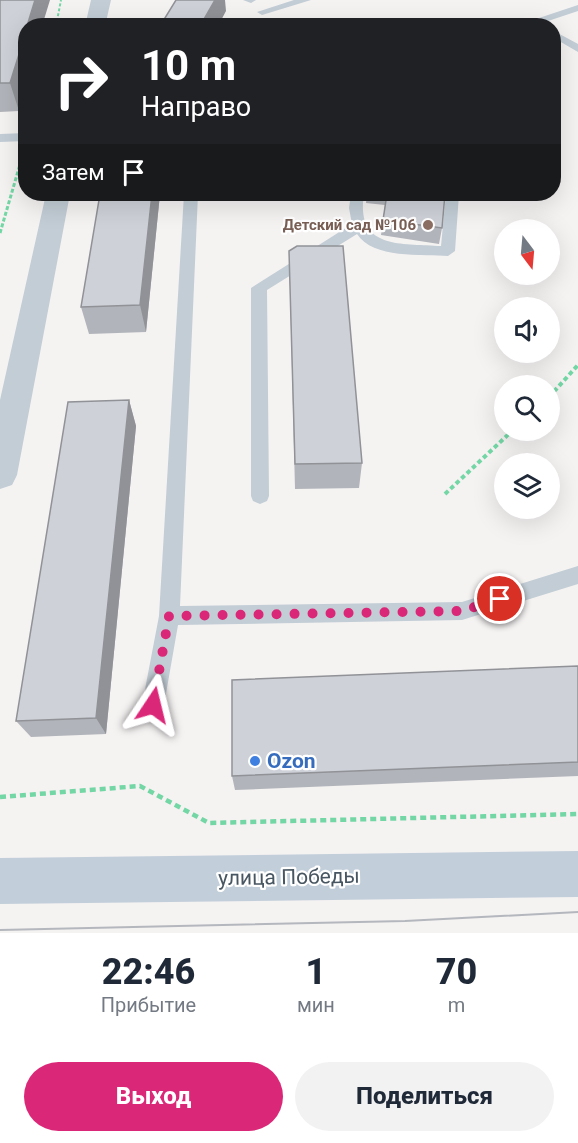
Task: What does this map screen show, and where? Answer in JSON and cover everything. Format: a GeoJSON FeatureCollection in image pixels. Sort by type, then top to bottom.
{"type":"FeatureCollection","features":[{"type":"Feature","properties":{"kind":"main road","name":"улица Победы"},"geometry":{"type":"LineString","coordinates":[[0,881],[578,874]]}},
{"type":"Feature","properties":{"kind":"street"},"geometry":{"type":"LineString","coordinates":[[97,18],[101,0]]}},
{"type":"Feature","properties":{"kind":"street"},"geometry":{"type":"LineString","coordinates":[[0,475],[10,381],[56,201]]}},
{"type":"Feature","properties":{"kind":"lane"},"geometry":{"type":"LineString","coordinates":[[250,0],[259,18]]}},
{"type":"Feature","properties":{"kind":"lane"},"geometry":{"type":"LineString","coordinates":[[262,18],[306,0]]}},
{"type":"Feature","properties":{"kind":"lane"},"geometry":{"type":"LineString","coordinates":[[553,18],[578,8]]}},
{"type":"Feature","properties":{"kind":"lane"},"geometry":{"type":"LineString","coordinates":[[561,38],[578,49]]}},
{"type":"Feature","properties":{"kind":"lane"},"geometry":{"type":"LineString","coordinates":[[0,138],[18,137]]}},
{"type":"Feature","properties":{"kind":"lane"},"geometry":{"type":"LineString","coordinates":[[153,705],[169,616],[191,201]]}},
{"type":"Feature","properties":{"kind":"lane"},"geometry":{"type":"LineString","coordinates":[[355,201],[359,226],[375,243],[448,251],[452,201]]}},
{"type":"Feature","properties":{"kind":"lane"},"geometry":{"type":"LineString","coordinates":[[260,496],[259,288],[359,226]]}},
{"type":"Feature","properties":{"kind":"lane"},"geometry":{"type":"LineString","coordinates":[[169,616],[462,611],[578,575]]}},
{"type":"Feature","properties":{"kind":"path"},"geometry":{"type":"LineString","coordinates":[[58,18],[61,0]]}},
{"type":"Feature","properties":{"kind":"path"},"geometry":{"type":"LineString","coordinates":[[0,233],[18,172]]}},
{"type":"Feature","properties":{"kind":"path"},"geometry":{"type":"LineString","coordinates":[[560,385],[578,365]]}},
{"type":"Feature","properties":{"kind":"path"},"geometry":{"type":"LineString","coordinates":[[445,494],[501,441]]}},
{"type":"Feature","properties":{"kind":"path"},"geometry":{"type":"LineString","coordinates":[[0,797],[140,786],[209,823],[578,814]]}},
{"type":"Feature","properties":{"kind":"building"},"geometry":{"type":"Polygon","coordinates":[[[0,0],[35,0],[29,18],[18,18],[18,58],[10,83],[0,83],[0,0]]]}},
{"type":"Feature","properties":{"kind":"building"},"geometry":{"type":"Polygon","coordinates":[[[176,0],[215,0],[205,18],[165,18],[176,0]]]}},
{"type":"Feature","properties":{"kind":"building"},"geometry":{"type":"Polygon","coordinates":[[[99,201],[151,201],[140,305],[81,307],[99,201]]]}},
{"type":"Feature","properties":{"kind":"building"},"geometry":{"type":"Polygon","coordinates":[[[386,201],[444,201],[442,228],[383,220],[386,201]]]}},
{"type":"Feature","properties":{"kind":"building"},"geometry":{"type":"Polygon","coordinates":[[[297,246],[343,246],[362,463],[295,464],[289,251],[297,246]]]}},
{"type":"Feature","properties":{"kind":"building"},"geometry":{"type":"Polygon","coordinates":[[[129,400],[96,718],[16,721],[68,402],[129,400]]]}},
{"type":"Feature","properties":{"kind":"building"},"geometry":{"type":"Polygon","coordinates":[[[578,666],[578,762],[232,776],[232,680],[578,666]]]}},
{"type":"Feature","properties":{"kind":"tram line"},"geometry":{"type":"LineString","coordinates":[[0,930],[405,921],[578,912]]}},
{"type":"Feature","properties":{"kind":"place","name":"Детский сад №106"},"geometry":{"type":"Point","coordinates":[428,225]}},
{"type":"Feature","properties":{"kind":"place","name":"Ozon"},"geometry":{"type":"Point","coordinates":[255,761]}},
{"type":"Feature","properties":{"kind":"route"},"geometry":{"type":"LineString","coordinates":[[153,705],[169,616],[462,611],[500,599]]}}]}
